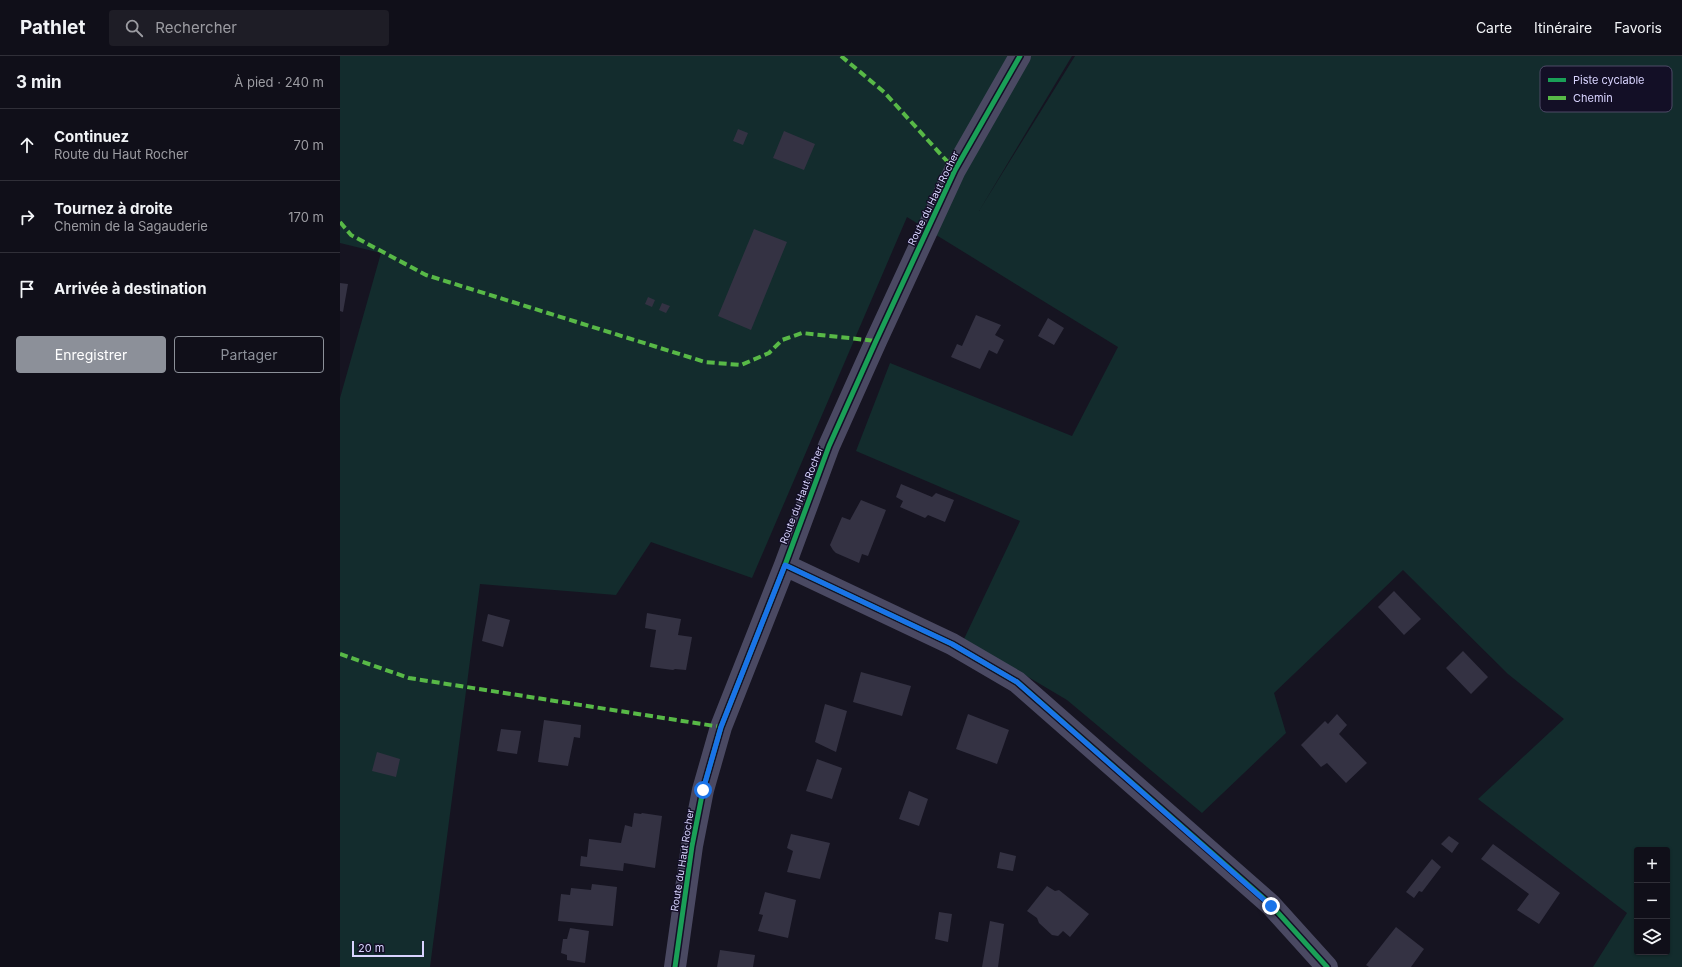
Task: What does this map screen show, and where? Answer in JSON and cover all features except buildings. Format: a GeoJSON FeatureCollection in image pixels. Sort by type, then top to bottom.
{"type":"FeatureCollection","features":[{"type":"Feature","properties":{"kind":"street","name":"Route du Haut Rocher"},"geometry":{"type":"LineString","coordinates":[[675,967],[692,846],[703,790],[721,727],[785,565],[829,446],[926,230],[955,170],[1020,56]]}},
{"type":"Feature","properties":{"kind":"street"},"geometry":{"type":"LineString","coordinates":[[785,565],[952,644],[1017,682],[1271,906],[1327,967]]}},
{"type":"Feature","properties":{"kind":"green space"},"geometry":{"type":"Polygon","coordinates":[[[340,56],[1072,56],[979,211],[1075,56],[1682,56],[1682,967],[1593,967],[1627,913],[1478,799],[1564,719],[1508,674],[1403,570],[1274,693],[1286,733],[1202,813],[1067,700],[964,639],[1020,521],[856,451],[890,363],[1072,436],[1118,347],[907,217],[752,578],[651,542],[616,595],[480,584],[430,967],[340,967],[340,398],[381,253],[340,243],[340,56]]]}},
{"type":"Feature","properties":{"kind":"marked path"},"geometry":{"type":"LineString","coordinates":[[841,56],[884,92],[955,170]]}},
{"type":"Feature","properties":{"kind":"marked path"},"geometry":{"type":"LineString","coordinates":[[340,222],[351,235],[426,275],[705,362],[741,365],[769,353],[782,340],[802,333],[876,341]]}},
{"type":"Feature","properties":{"kind":"marked path"},"geometry":{"type":"LineString","coordinates":[[340,654],[409,678],[721,727]]}},
{"type":"Feature","properties":{"kind":"cycle path"},"geometry":{"type":"LineString","coordinates":[[675,967],[692,846],[703,790],[721,727],[785,565],[829,446],[955,170],[1020,56]]}},
{"type":"Feature","properties":{"kind":"cycle path"},"geometry":{"type":"LineString","coordinates":[[785,565],[952,644],[1017,682],[1271,905],[1327,967]]}},
{"type":"Feature","properties":{"kind":"route"},"geometry":{"type":"LineString","coordinates":[[703,790],[721,727],[785,565],[952,644],[1017,682],[1271,906]]}}]}
